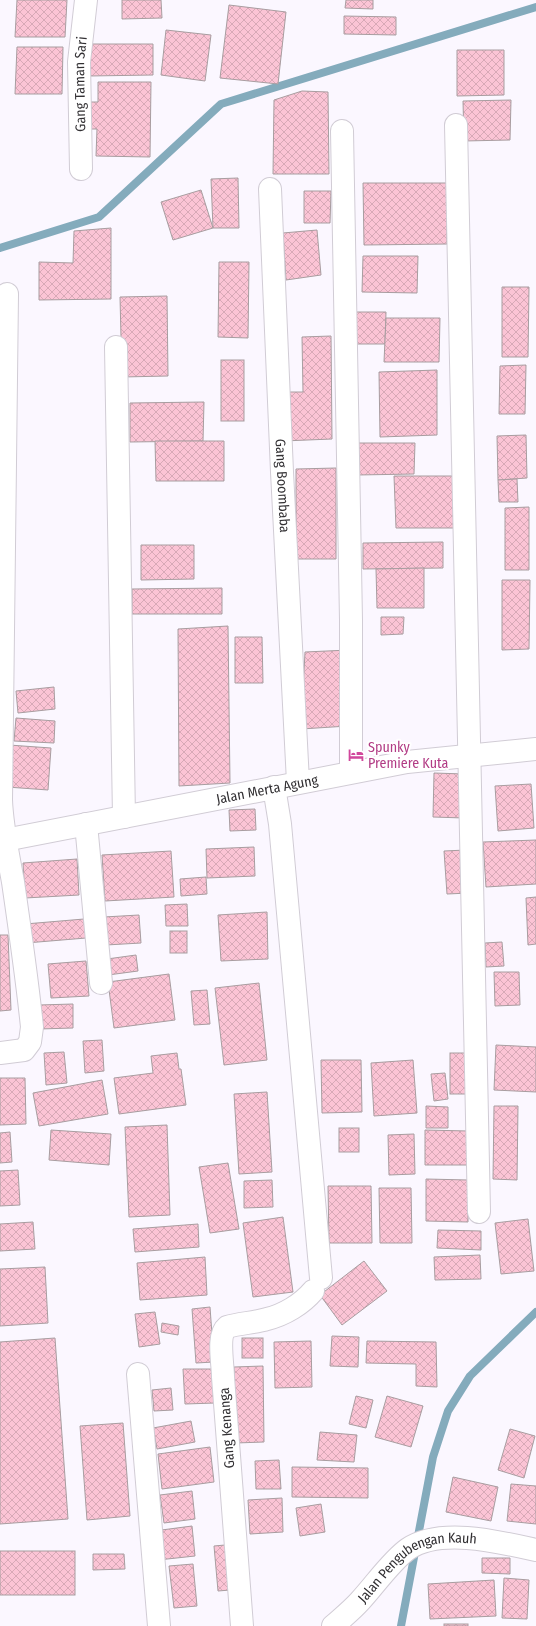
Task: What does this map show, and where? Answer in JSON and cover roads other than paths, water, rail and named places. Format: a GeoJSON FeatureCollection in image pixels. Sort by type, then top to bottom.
{"type":"FeatureCollection","features":[{"type":"Feature","properties":{"kind":"street","name":"Gang Taman Sari"},"geometry":{"type":"LineString","coordinates":[[81,169],[79,62],[86,0]]}},
{"type":"Feature","properties":{"kind":"street"},"geometry":{"type":"LineString","coordinates":[[456,125],[479,1212]]}},
{"type":"Feature","properties":{"kind":"street"},"geometry":{"type":"LineString","coordinates":[[342,132],[351,612],[351,772]]}},
{"type":"Feature","properties":{"kind":"street","name":"Gang Boombaba"},"geometry":{"type":"LineString","coordinates":[[270,189],[282,472],[298,782]]}},
{"type":"Feature","properties":{"kind":"street"},"geometry":{"type":"LineString","coordinates":[[0,1053],[24,1050],[30,1042],[32,1027],[20,930],[3,840],[0,800],[7,294]]}},
{"type":"Feature","properties":{"kind":"street"},"geometry":{"type":"LineString","coordinates":[[116,347],[124,817]]}},
{"type":"Feature","properties":{"kind":"street","name":"Jalan Merta Agung"},"geometry":{"type":"LineString","coordinates":[[3,840],[407,762],[536,750]]}},
{"type":"Feature","properties":{"kind":"street","name":"Gang Kenanga"},"geometry":{"type":"LineString","coordinates":[[242,1626],[224,1385],[221,1340],[222,1332],[227,1326],[268,1319],[290,1309],[307,1298],[317,1284],[280,824],[274,787]]}},
{"type":"Feature","properties":{"kind":"street"},"geometry":{"type":"LineString","coordinates":[[86,824],[101,983]]}},
{"type":"Feature","properties":{"kind":"street"},"geometry":{"type":"LineString","coordinates":[[138,1374],[158,1626]]}},
{"type":"Feature","properties":{"kind":"street","name":"Jalan Pengubengan Kauh"},"geometry":{"type":"LineString","coordinates":[[333,1626],[359,1603],[414,1546],[437,1538],[469,1538],[536,1550]]}},
{"type":"Feature","properties":{"kind":"waterway"},"geometry":{"type":"LineString","coordinates":[[0,248],[99,217],[221,104],[536,7]]}},
{"type":"Feature","properties":{"kind":"waterway"},"geometry":{"type":"LineString","coordinates":[[401,1626],[433,1457],[448,1411],[470,1376],[536,1312]]}},
{"type":"Feature","properties":{"kind":"place","name":"Spunky Premiere Kuta"},"geometry":{"type":"Point","coordinates":[356,755]}}]}
